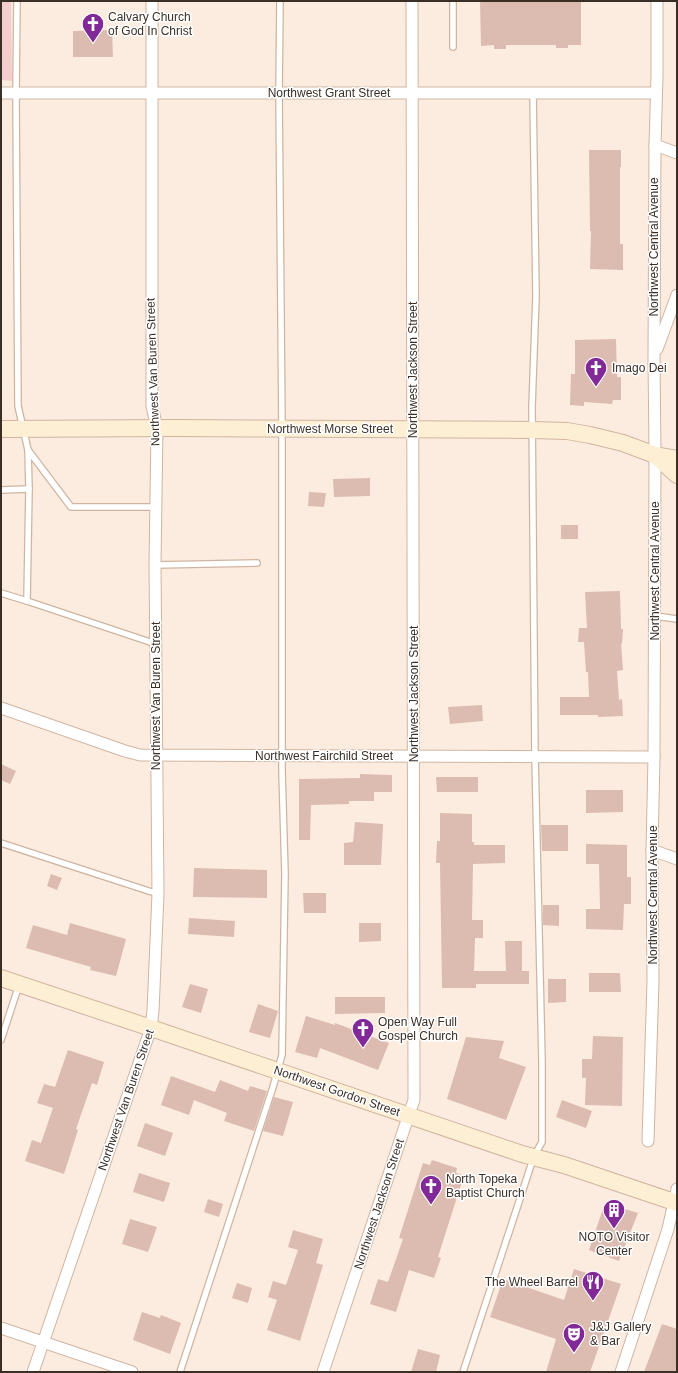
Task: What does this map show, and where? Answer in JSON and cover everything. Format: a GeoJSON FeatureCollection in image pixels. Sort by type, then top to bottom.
{"type":"FeatureCollection","features":[{"type":"Feature","properties":{"kind":"main road","name":"Northwest Morse Street"},"geometry":{"type":"LineString","coordinates":[[1,429],[157,428],[567,431],[590,434],[623,443],[655,455],[677,459]]}},
{"type":"Feature","properties":{"kind":"main road","name":"Northwest Morse Street"},"geometry":{"type":"LineString","coordinates":[[655,455],[677,475]]}},
{"type":"Feature","properties":{"kind":"main road","name":"Northwest Gordon Street"},"geometry":{"type":"LineString","coordinates":[[1,978],[522,1154],[534,1156],[676,1198]]}},
{"type":"Feature","properties":{"kind":"street","name":"Northwest Van Buren Street"},"geometry":{"type":"LineString","coordinates":[[33,1372],[151,1028],[158,894],[155,565],[157,428],[152,406],[152,1]]}},
{"type":"Feature","properties":{"kind":"street","name":"Northwest Jackson Street"},"geometry":{"type":"LineString","coordinates":[[323,1372],[414,1100],[414,430],[412,1]]}},
{"type":"Feature","properties":{"kind":"street","name":"Northwest Central Avenue"},"geometry":{"type":"LineString","coordinates":[[648,1141],[653,982],[652,850],[654,758],[655,455],[654,144],[657,1]]}},
{"type":"Feature","properties":{"kind":"street","name":"Northwest Grant Street"},"geometry":{"type":"LineString","coordinates":[[1,93],[656,93]]}},
{"type":"Feature","properties":{"kind":"street"},"geometry":{"type":"LineString","coordinates":[[654,144],[677,153]]}},
{"type":"Feature","properties":{"kind":"street"},"geometry":{"type":"LineString","coordinates":[[654,357],[677,295]]}},
{"type":"Feature","properties":{"kind":"street","name":"Northwest Fairchild Street"},"geometry":{"type":"LineString","coordinates":[[1,708],[140,755],[654,758]]}},
{"type":"Feature","properties":{"kind":"street"},"geometry":{"type":"LineString","coordinates":[[652,850],[677,859]]}},
{"type":"Feature","properties":{"kind":"street"},"geometry":{"type":"LineString","coordinates":[[620,1372],[668,1229],[676,1198]]}},
{"type":"Feature","properties":{"kind":"street"},"geometry":{"type":"LineString","coordinates":[[1,1328],[132,1372]]}},
{"type":"Feature","properties":{"kind":"lane"},"geometry":{"type":"LineString","coordinates":[[17,1],[16,93],[18,406],[28,450],[29,490],[26,601]]}},
{"type":"Feature","properties":{"kind":"lane"},"geometry":{"type":"LineString","coordinates":[[180,1372],[282,1055],[286,874],[282,756],[282,429],[279,93],[280,1]]}},
{"type":"Feature","properties":{"kind":"lane"},"geometry":{"type":"LineString","coordinates":[[453,1],[453,47]]}},
{"type":"Feature","properties":{"kind":"lane"},"geometry":{"type":"LineString","coordinates":[[463,1372],[534,1156],[542,1142],[542,1069],[535,757],[532,407],[536,296],[533,92]]}},
{"type":"Feature","properties":{"kind":"lane"},"geometry":{"type":"LineString","coordinates":[[28,450],[71,507],[156,507]]}},
{"type":"Feature","properties":{"kind":"lane"},"geometry":{"type":"LineString","coordinates":[[1,490],[29,490]]}},
{"type":"Feature","properties":{"kind":"lane"},"geometry":{"type":"LineString","coordinates":[[155,565],[257,563]]}},
{"type":"Feature","properties":{"kind":"lane"},"geometry":{"type":"LineString","coordinates":[[1,593],[156,644]]}},
{"type":"Feature","properties":{"kind":"lane"},"geometry":{"type":"LineString","coordinates":[[654,616],[677,619]]}},
{"type":"Feature","properties":{"kind":"lane"},"geometry":{"type":"LineString","coordinates":[[1,843],[158,894]]}},
{"type":"Feature","properties":{"kind":"lane"},"geometry":{"type":"LineString","coordinates":[[1,1040],[19,984]]}},
{"type":"Feature","properties":{"kind":"shaded area"},"geometry":{"type":"Polygon","coordinates":[[[1,1],[11,1],[12,81],[1,80],[1,1]]]}},
{"type":"Feature","properties":{"kind":"building"},"geometry":{"type":"Polygon","coordinates":[[[480,1],[581,1],[581,45],[568,45],[568,48],[556,48],[556,45],[506,45],[506,49],[494,49],[494,45],[481,46],[480,1]]]}},
{"type":"Feature","properties":{"kind":"building","name":"Calvary Church of God In Christ"},"geometry":{"type":"Polygon","coordinates":[[[112,30],[113,57],[73,57],[73,31],[112,30]]]}},
{"type":"Feature","properties":{"kind":"building"},"geometry":{"type":"Polygon","coordinates":[[[589,150],[621,150],[620,244],[623,244],[623,270],[590,269],[591,231],[589,150]]]}},
{"type":"Feature","properties":{"kind":"building"},"geometry":{"type":"Polygon","coordinates":[[[616,339],[617,377],[621,377],[621,400],[613,400],[612,404],[584,402],[584,406],[570,405],[571,374],[575,374],[575,340],[616,339]]]}},
{"type":"Feature","properties":{"kind":"building"},"geometry":{"type":"Polygon","coordinates":[[[370,478],[370,496],[334,497],[333,479],[370,478]]]}},
{"type":"Feature","properties":{"kind":"building"},"geometry":{"type":"Polygon","coordinates":[[[309,492],[326,493],[324,507],[308,506],[309,492]]]}},
{"type":"Feature","properties":{"kind":"building"},"geometry":{"type":"Polygon","coordinates":[[[561,525],[578,525],[578,539],[561,539],[561,525]]]}},
{"type":"Feature","properties":{"kind":"building"},"geometry":{"type":"Polygon","coordinates":[[[620,591],[621,629],[623,629],[622,644],[621,643],[623,670],[617,671],[619,700],[622,699],[623,716],[598,717],[598,715],[560,715],[560,697],[589,697],[588,672],[586,672],[584,642],[578,642],[579,628],[587,628],[585,592],[620,591]]]}},
{"type":"Feature","properties":{"kind":"building"},"geometry":{"type":"Polygon","coordinates":[[[482,705],[483,721],[450,724],[448,707],[482,705]]]}},
{"type":"Feature","properties":{"kind":"building"},"geometry":{"type":"Polygon","coordinates":[[[1,764],[16,771],[10,784],[1,780],[1,764]]]}},
{"type":"Feature","properties":{"kind":"building"},"geometry":{"type":"Polygon","coordinates":[[[360,774],[392,775],[392,792],[374,792],[374,801],[349,801],[349,804],[311,805],[310,840],[299,840],[299,779],[360,778],[360,774]]]}},
{"type":"Feature","properties":{"kind":"building"},"geometry":{"type":"Polygon","coordinates":[[[436,777],[478,777],[478,792],[437,792],[436,777]]]}},
{"type":"Feature","properties":{"kind":"building"},"geometry":{"type":"Polygon","coordinates":[[[586,790],[623,790],[623,812],[586,813],[586,790]]]}},
{"type":"Feature","properties":{"kind":"building"},"geometry":{"type":"Polygon","coordinates":[[[440,813],[472,814],[472,842],[474,842],[474,845],[505,845],[505,863],[473,864],[472,920],[483,920],[483,938],[475,938],[474,971],[506,971],[505,941],[522,941],[522,971],[529,971],[529,984],[476,984],[476,988],[442,988],[440,863],[436,863],[437,841],[440,841],[440,813]]]}},
{"type":"Feature","properties":{"kind":"building"},"geometry":{"type":"Polygon","coordinates":[[[355,822],[383,824],[381,865],[344,865],[344,843],[353,842],[355,822]]]}},
{"type":"Feature","properties":{"kind":"building"},"geometry":{"type":"Polygon","coordinates":[[[541,825],[568,825],[568,851],[542,851],[541,825]]]}},
{"type":"Feature","properties":{"kind":"building"},"geometry":{"type":"Polygon","coordinates":[[[586,844],[627,845],[627,877],[631,877],[631,904],[624,904],[623,930],[586,929],[586,909],[600,909],[599,864],[586,864],[586,844]]]}},
{"type":"Feature","properties":{"kind":"building"},"geometry":{"type":"Polygon","coordinates":[[[194,868],[267,870],[267,898],[193,897],[194,868]]]}},
{"type":"Feature","properties":{"kind":"building"},"geometry":{"type":"Polygon","coordinates":[[[51,874],[62,878],[57,890],[47,886],[51,874]]]}},
{"type":"Feature","properties":{"kind":"building"},"geometry":{"type":"Polygon","coordinates":[[[303,893],[326,893],[326,913],[304,913],[303,893]]]}},
{"type":"Feature","properties":{"kind":"building"},"geometry":{"type":"Polygon","coordinates":[[[543,905],[559,905],[559,926],[543,925],[543,905]]]}},
{"type":"Feature","properties":{"kind":"building"},"geometry":{"type":"Polygon","coordinates":[[[189,918],[235,921],[234,937],[188,934],[189,918]]]}},
{"type":"Feature","properties":{"kind":"building"},"geometry":{"type":"Polygon","coordinates":[[[70,923],[126,939],[116,976],[90,970],[91,967],[26,948],[33,925],[67,935],[70,923]]]}},
{"type":"Feature","properties":{"kind":"building"},"geometry":{"type":"Polygon","coordinates":[[[359,923],[381,923],[381,941],[359,942],[359,923]]]}},
{"type":"Feature","properties":{"kind":"building"},"geometry":{"type":"Polygon","coordinates":[[[589,973],[620,973],[621,992],[589,992],[589,973]]]}},
{"type":"Feature","properties":{"kind":"building"},"geometry":{"type":"Polygon","coordinates":[[[548,979],[566,979],[566,1002],[548,1003],[548,979]]]}},
{"type":"Feature","properties":{"kind":"building"},"geometry":{"type":"Polygon","coordinates":[[[190,984],[208,989],[201,1013],[182,1007],[190,984]]]}},
{"type":"Feature","properties":{"kind":"building"},"geometry":{"type":"Polygon","coordinates":[[[335,997],[385,997],[385,1013],[335,1014],[335,997]]]}},
{"type":"Feature","properties":{"kind":"building"},"geometry":{"type":"Polygon","coordinates":[[[258,1004],[278,1011],[270,1038],[249,1032],[258,1004]]]}},
{"type":"Feature","properties":{"kind":"building"},"geometry":{"type":"Polygon","coordinates":[[[306,1016],[335,1025],[335,1023],[389,1043],[378,1070],[320,1048],[317,1058],[295,1052],[306,1016]]]}},
{"type":"Feature","properties":{"kind":"building"},"geometry":{"type":"Polygon","coordinates":[[[593,1036],[623,1037],[622,1106],[585,1105],[586,1078],[582,1078],[582,1059],[592,1059],[593,1036]]]}},
{"type":"Feature","properties":{"kind":"building"},"geometry":{"type":"Polygon","coordinates":[[[466,1037],[504,1041],[499,1058],[526,1067],[506,1120],[447,1099],[466,1037]]]}},
{"type":"Feature","properties":{"kind":"building"},"geometry":{"type":"Polygon","coordinates":[[[68,1050],[104,1062],[97,1085],[92,1083],[76,1129],[78,1130],[64,1174],[25,1161],[32,1140],[41,1143],[53,1108],[37,1103],[44,1084],[55,1087],[68,1050]]]}},
{"type":"Feature","properties":{"kind":"building"},"geometry":{"type":"Polygon","coordinates":[[[171,1076],[215,1092],[220,1080],[248,1091],[250,1086],[267,1091],[254,1131],[224,1121],[227,1113],[194,1100],[189,1115],[161,1105],[171,1076]]]}},
{"type":"Feature","properties":{"kind":"building"},"geometry":{"type":"Polygon","coordinates":[[[274,1097],[293,1102],[283,1136],[263,1131],[274,1097]]]}},
{"type":"Feature","properties":{"kind":"building"},"geometry":{"type":"Polygon","coordinates":[[[562,1100],[592,1111],[586,1128],[556,1117],[562,1100]]]}},
{"type":"Feature","properties":{"kind":"building"},"geometry":{"type":"Polygon","coordinates":[[[145,1123],[173,1133],[165,1156],[137,1146],[145,1123]]]}},
{"type":"Feature","properties":{"kind":"building","name":"North Topeka Baptist Church"},"geometry":{"type":"Polygon","coordinates":[[[432,1160],[457,1168],[456,1173],[464,1175],[438,1257],[441,1258],[434,1278],[409,1270],[396,1312],[370,1304],[378,1279],[388,1282],[403,1239],[399,1238],[423,1163],[430,1165],[432,1160]]]}},
{"type":"Feature","properties":{"kind":"building"},"geometry":{"type":"Polygon","coordinates":[[[139,1173],[170,1183],[164,1202],[133,1192],[139,1173]]]}},
{"type":"Feature","properties":{"kind":"building"},"geometry":{"type":"Polygon","coordinates":[[[208,1199],[223,1204],[219,1217],[204,1212],[208,1199]]]}},
{"type":"Feature","properties":{"kind":"building","name":"NOTO Visitor Center"},"geometry":{"type":"Polygon","coordinates":[[[605,1203],[638,1213],[619,1261],[589,1250],[605,1203]]]}},
{"type":"Feature","properties":{"kind":"building"},"geometry":{"type":"Polygon","coordinates":[[[130,1219],[157,1227],[148,1252],[122,1244],[130,1219]]]}},
{"type":"Feature","properties":{"kind":"building"},"geometry":{"type":"Polygon","coordinates":[[[293,1230],[323,1239],[316,1263],[323,1265],[300,1341],[267,1330],[277,1300],[268,1297],[273,1281],[286,1285],[298,1250],[288,1247],[293,1230]]]}},
{"type":"Feature","properties":{"kind":"building"},"geometry":{"type":"Polygon","coordinates":[[[574,1269],[621,1284],[590,1372],[546,1372],[556,1339],[490,1317],[503,1279],[564,1300],[574,1269]]]}},
{"type":"Feature","properties":{"kind":"building"},"geometry":{"type":"Polygon","coordinates":[[[237,1283],[252,1288],[248,1303],[232,1298],[237,1283]]]}},
{"type":"Feature","properties":{"kind":"building"},"geometry":{"type":"Polygon","coordinates":[[[142,1312],[160,1318],[161,1315],[181,1323],[170,1354],[133,1340],[142,1312]]]}},
{"type":"Feature","properties":{"kind":"building"},"geometry":{"type":"Polygon","coordinates":[[[662,1324],[677,1329],[677,1372],[644,1372],[662,1324]]]}},
{"type":"Feature","properties":{"kind":"building"},"geometry":{"type":"Polygon","coordinates":[[[418,1349],[440,1355],[436,1372],[411,1372],[418,1349]]]}},
{"type":"Feature","properties":{"kind":"place","name":"Calvary Church of God In Christ"},"geometry":{"type":"Point","coordinates":[93,44]}},
{"type":"Feature","properties":{"kind":"place","name":"Imago Dei"},"geometry":{"type":"Point","coordinates":[596,388]}},
{"type":"Feature","properties":{"kind":"place","name":"Open Way Full Gospel Church"},"geometry":{"type":"Point","coordinates":[363,1048]}},
{"type":"Feature","properties":{"kind":"place","name":"North Topeka Baptist Church"},"geometry":{"type":"Point","coordinates":[431,1206]}},
{"type":"Feature","properties":{"kind":"place","name":"NOTO Visitor Center"},"geometry":{"type":"Point","coordinates":[614,1230]}},
{"type":"Feature","properties":{"kind":"place","name":"The Wheel Barrel"},"geometry":{"type":"Point","coordinates":[593,1302]}},
{"type":"Feature","properties":{"kind":"place","name":"J&J Gallery & Bar"},"geometry":{"type":"Point","coordinates":[574,1354]}}]}
